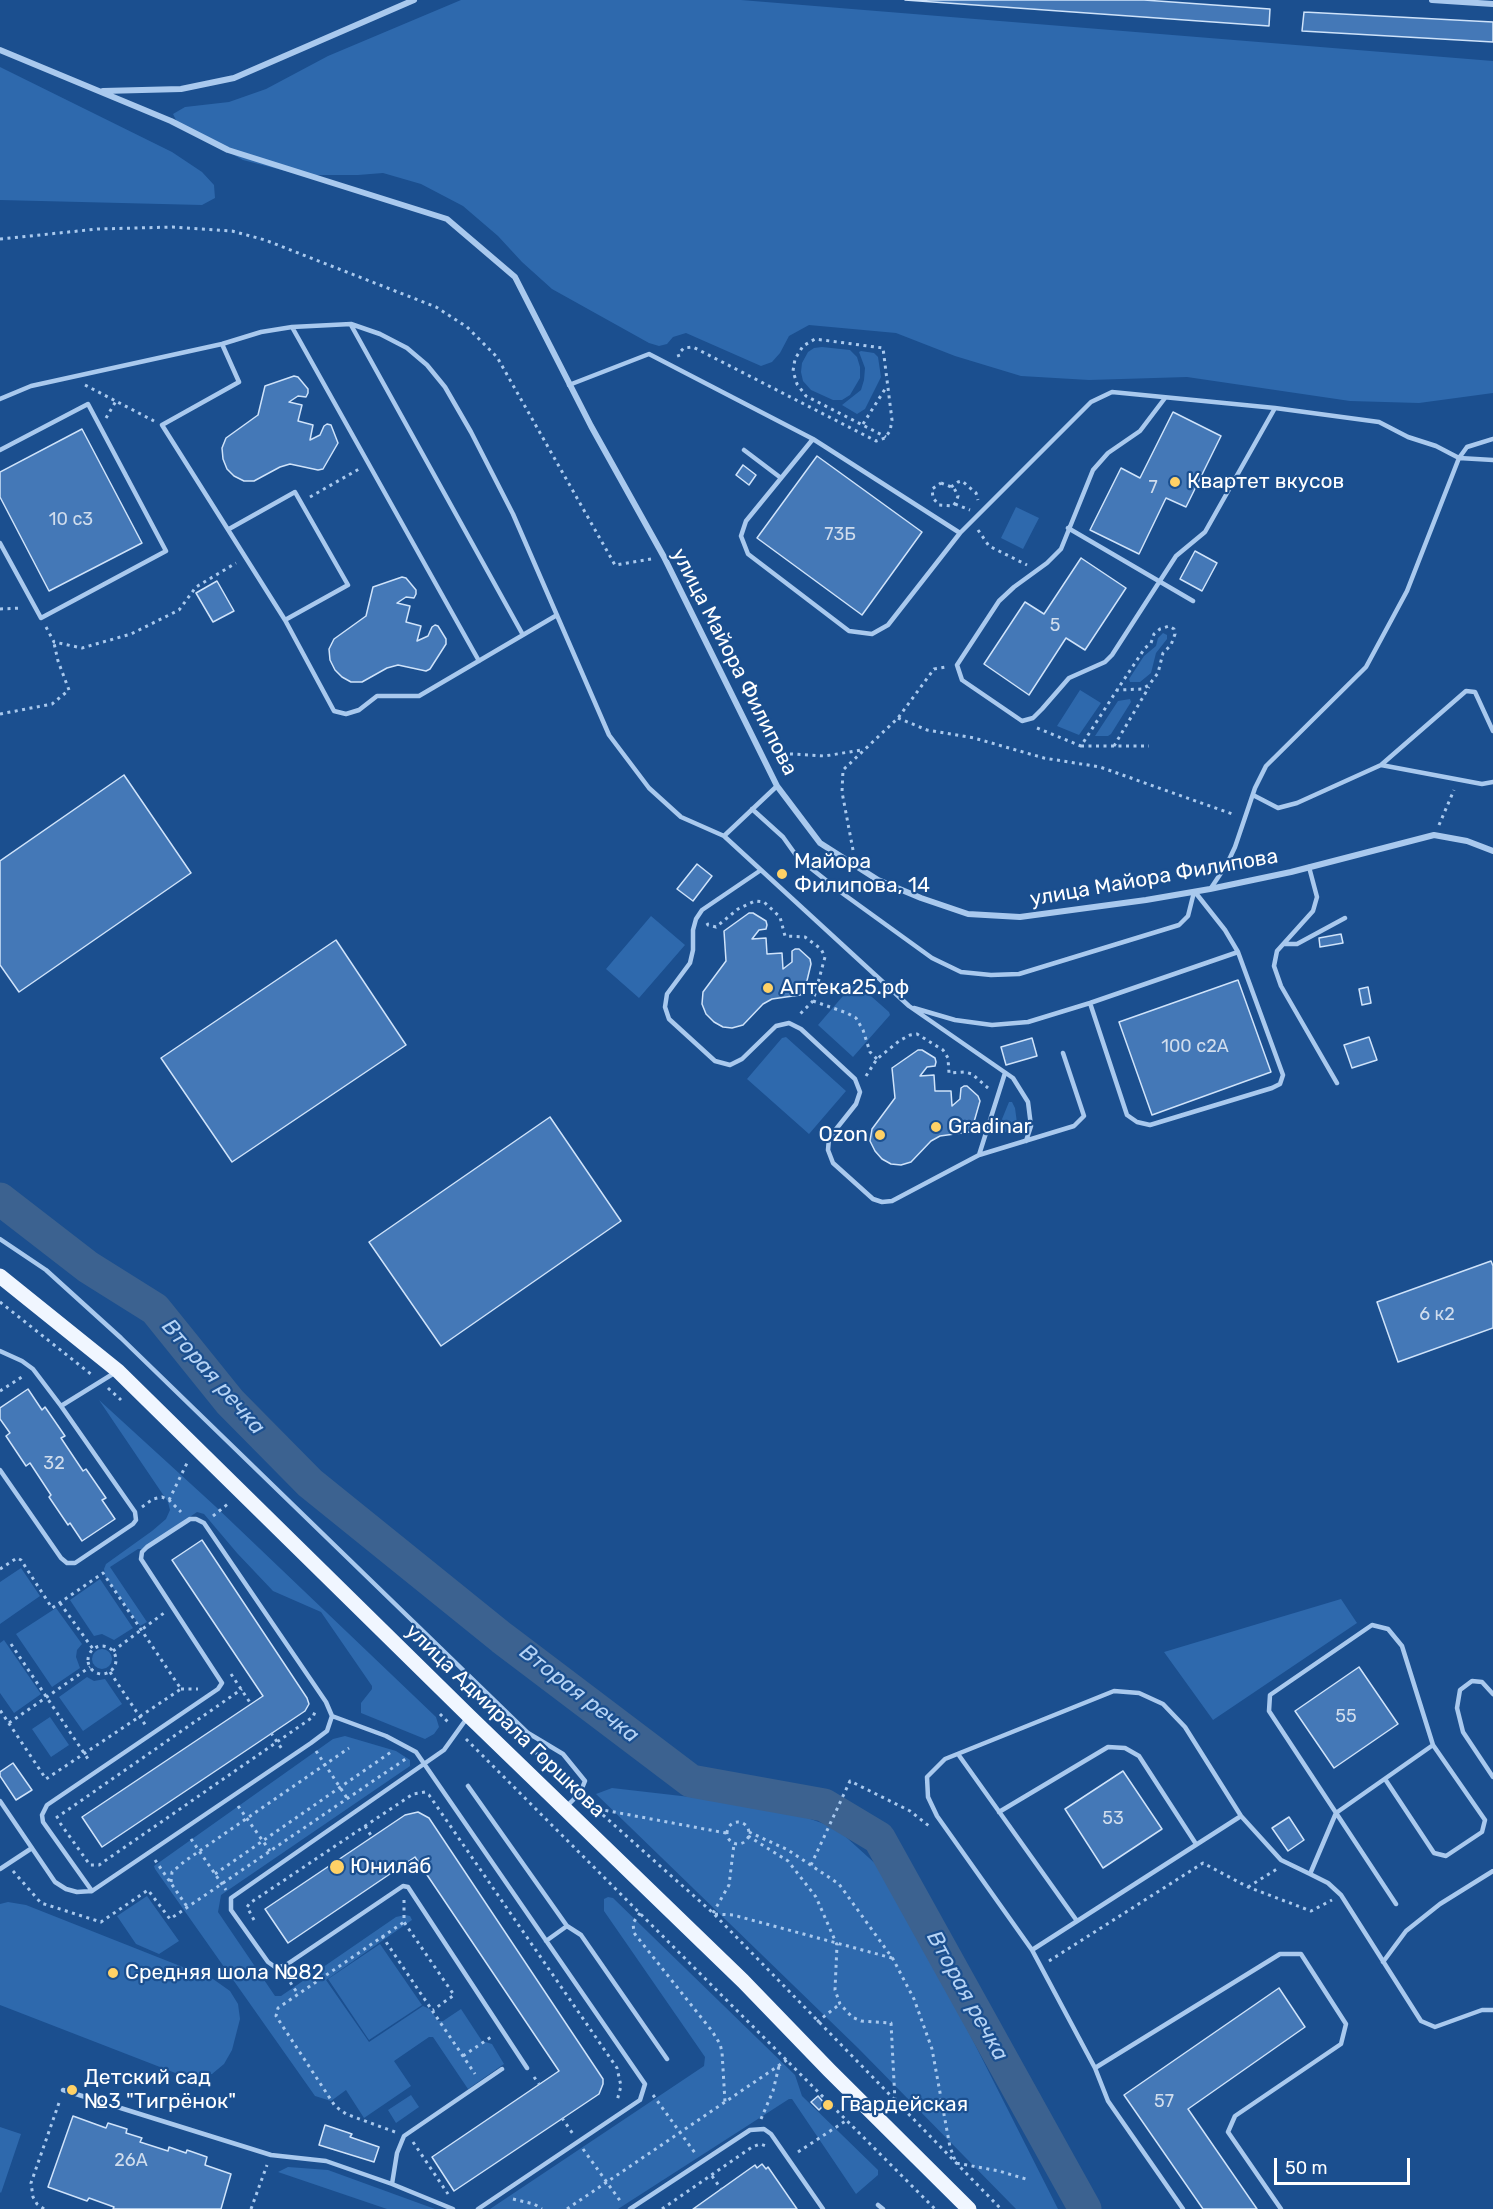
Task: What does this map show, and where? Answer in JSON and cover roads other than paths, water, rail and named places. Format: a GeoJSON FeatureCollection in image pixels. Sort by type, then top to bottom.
{"type":"FeatureCollection","features":[{"type":"Feature","properties":{"kind":"main road","name":"улица Адмирала Горшкова"},"geometry":{"type":"LineString","coordinates":[[0,1276],[118,1371],[743,1981],[969,2209]]}},
{"type":"Feature","properties":{"kind":"street"},"geometry":{"type":"LineString","coordinates":[[99,91],[182,89],[234,78],[303,46],[414,0]]}},
{"type":"Feature","properties":{"kind":"street"},"geometry":{"type":"LineString","coordinates":[[1432,0],[1493,4]]}},
{"type":"Feature","properties":{"kind":"street","name":"улица Майора Филипова"},"geometry":{"type":"LineString","coordinates":[[0,50],[171,121],[228,150],[447,219],[515,277],[569,385],[664,557],[777,786],[820,843],[878,880],[968,914],[1020,917],[1210,889],[1309,867],[1434,835],[1467,841],[1493,851]]}},
{"type":"Feature","properties":{"kind":"lane"},"geometry":{"type":"LineString","coordinates":[[351,324],[523,635]]}},
{"type":"Feature","properties":{"kind":"lane"},"geometry":{"type":"LineString","coordinates":[[0,399],[31,386],[222,344],[261,332],[292,327],[351,324],[380,334],[407,348],[428,365],[445,387],[471,432],[513,514],[609,735],[649,788],[681,817],[724,836],[909,1006],[1013,1078],[1028,1102],[1031,1126],[1026,1141]]}},
{"type":"Feature","properties":{"kind":"lane"},"geometry":{"type":"LineString","coordinates":[[292,327],[479,661]]}},
{"type":"Feature","properties":{"kind":"lane"},"geometry":{"type":"LineString","coordinates":[[222,344],[239,382],[162,425],[285,620],[334,711],[346,714],[359,710],[377,696],[419,696],[557,615]]}},
{"type":"Feature","properties":{"kind":"lane"},"geometry":{"type":"LineString","coordinates":[[569,385],[649,354],[813,439],[960,533]]}},
{"type":"Feature","properties":{"kind":"lane"},"geometry":{"type":"LineString","coordinates":[[813,439],[746,521],[741,537],[748,554],[849,631],[872,634],[888,625],[960,533],[1091,402],[1112,392],[1275,408],[1379,422],[1459,458],[1493,460]]}},
{"type":"Feature","properties":{"kind":"lane"},"geometry":{"type":"LineString","coordinates":[[1165,398],[1140,431],[1108,453],[1093,470],[1061,549],[999,602],[957,665],[962,680],[1022,721],[1033,718],[1042,710],[1069,678],[1106,662],[1161,582],[1176,556],[1205,532],[1275,408]]}},
{"type":"Feature","properties":{"kind":"lane"},"geometry":{"type":"LineString","coordinates":[[0,450],[88,404],[166,551],[41,618],[0,543]]}},
{"type":"Feature","properties":{"kind":"lane"},"geometry":{"type":"LineString","coordinates":[[1210,889],[1227,864],[1266,766],[1366,667],[1407,591],[1459,458],[1467,447],[1493,439]]}},
{"type":"Feature","properties":{"kind":"lane"},"geometry":{"type":"LineString","coordinates":[[744,450],[781,478]]}},
{"type":"Feature","properties":{"kind":"lane"},"geometry":{"type":"LineString","coordinates":[[229,529],[295,492],[348,585],[285,620]]}},
{"type":"Feature","properties":{"kind":"lane"},"geometry":{"type":"LineString","coordinates":[[1068,528],[1193,601]]}},
{"type":"Feature","properties":{"kind":"lane"},"geometry":{"type":"LineString","coordinates":[[1253,795],[1278,808],[1297,803],[1381,765],[1466,691],[1475,692],[1493,731]]}},
{"type":"Feature","properties":{"kind":"lane"},"geometry":{"type":"LineString","coordinates":[[1381,765],[1482,784],[1493,782]]}},
{"type":"Feature","properties":{"kind":"lane"},"geometry":{"type":"LineString","coordinates":[[724,836],[777,786]]}},
{"type":"Feature","properties":{"kind":"lane"},"geometry":{"type":"LineString","coordinates":[[752,809],[783,837],[798,858],[842,893],[932,958],[961,972],[991,975],[1019,974],[1179,925],[1188,916],[1194,892]]}},
{"type":"Feature","properties":{"kind":"lane"},"geometry":{"type":"LineString","coordinates":[[1309,867],[1317,897],[1313,911],[1277,951],[1274,966],[1281,986],[1337,1083]]}},
{"type":"Feature","properties":{"kind":"lane"},"geometry":{"type":"LineString","coordinates":[[761,870],[702,910],[696,919],[690,963],[667,994],[665,1007],[669,1019],[715,1061],[730,1065],[742,1059],[776,1026],[789,1023],[801,1029],[855,1079],[860,1092],[856,1104],[830,1138],[828,1150],[833,1163],[873,1199],[882,1202],[892,1201],[979,1155],[1074,1126],[1084,1116],[1064,1053]]}},
{"type":"Feature","properties":{"kind":"lane"},"geometry":{"type":"LineString","coordinates":[[1090,1003],[1127,1115],[1137,1122],[1150,1125],[1280,1084],[1283,1075],[1238,952],[1225,930],[1194,892]]}},
{"type":"Feature","properties":{"kind":"lane"},"geometry":{"type":"LineString","coordinates":[[1284,944],[1297,944],[1345,918]]}},
{"type":"Feature","properties":{"kind":"lane"},"geometry":{"type":"LineString","coordinates":[[909,1006],[955,1020],[992,1025],[1028,1022],[1238,952]]}},
{"type":"Feature","properties":{"kind":"lane"},"geometry":{"type":"LineString","coordinates":[[979,1155],[1005,1073]]}},
{"type":"Feature","properties":{"kind":"lane"},"geometry":{"type":"LineString","coordinates":[[0,1239],[46,1270],[121,1338],[528,1733],[563,1754],[585,1781],[579,1793],[565,1809]]}},
{"type":"Feature","properties":{"kind":"lane"},"geometry":{"type":"LineString","coordinates":[[0,1351],[15,1357],[33,1369],[135,1512],[136,1520],[75,1563],[67,1563],[0,1470]]}},
{"type":"Feature","properties":{"kind":"lane"},"geometry":{"type":"LineString","coordinates":[[61,1406],[118,1371]]}},
{"type":"Feature","properties":{"kind":"lane"},"geometry":{"type":"LineString","coordinates":[[0,1801],[55,1882],[66,1889],[77,1892],[92,1891],[327,1731],[332,1716],[326,1702],[204,1523],[190,1519],[142,1552],[141,1558],[221,1679],[221,1686],[47,1805],[42,1815],[43,1822],[92,1891]]}},
{"type":"Feature","properties":{"kind":"lane"},"geometry":{"type":"LineString","coordinates":[[1384,1779],[1434,1853],[1446,1856],[1482,1832],[1485,1820],[1433,1745],[1402,1646],[1388,1629],[1372,1625],[1270,1695],[1269,1711],[1396,1904]]}},
{"type":"Feature","properties":{"kind":"lane"},"geometry":{"type":"LineString","coordinates":[[1493,1694],[1482,1682],[1472,1681],[1460,1690],[1457,1708],[1463,1732],[1493,1777]]}},
{"type":"Feature","properties":{"kind":"lane"},"geometry":{"type":"LineString","coordinates":[[1183,2209],[1108,2101],[1095,2068],[1042,1965],[937,1816],[928,1797],[927,1777],[945,1759],[1114,1691],[1139,1693],[1163,1704],[1185,1727],[1241,1816],[1281,1860],[1328,1882],[1341,1895],[1421,2021],[1435,2027],[1482,2010],[1493,2010]]}},
{"type":"Feature","properties":{"kind":"lane"},"geometry":{"type":"LineString","coordinates":[[332,1716],[386,1736],[416,1752],[645,2084],[640,2100],[478,2209]]}},
{"type":"Feature","properties":{"kind":"lane"},"geometry":{"type":"LineString","coordinates":[[469,1716],[444,1750],[231,1898],[231,1910],[268,1962],[280,1967],[403,1886],[408,1887],[527,2068]]}},
{"type":"Feature","properties":{"kind":"lane"},"geometry":{"type":"LineString","coordinates":[[1310,1874],[1336,1813],[1433,1745]]}},
{"type":"Feature","properties":{"kind":"lane"},"geometry":{"type":"LineString","coordinates":[[999,1812],[1108,1747],[1125,1748],[1138,1756],[1196,1844]]}},
{"type":"Feature","properties":{"kind":"lane"},"geometry":{"type":"LineString","coordinates":[[958,1754],[1077,1921]]}},
{"type":"Feature","properties":{"kind":"lane"},"geometry":{"type":"LineString","coordinates":[[468,1786],[567,1926],[587,1941],[667,2059]]}},
{"type":"Feature","properties":{"kind":"lane"},"geometry":{"type":"LineString","coordinates":[[1032,1950],[1241,1816]]}},
{"type":"Feature","properties":{"kind":"lane"},"geometry":{"type":"LineString","coordinates":[[0,1869],[32,1848]]}},
{"type":"Feature","properties":{"kind":"lane"},"geometry":{"type":"LineString","coordinates":[[1383,1962],[1406,1931],[1440,1904],[1493,1872]]}},
{"type":"Feature","properties":{"kind":"lane"},"geometry":{"type":"LineString","coordinates":[[546,1941],[567,1926]]}},
{"type":"Feature","properties":{"kind":"lane"},"geometry":{"type":"LineString","coordinates":[[1095,2068],[1280,1954],[1301,1954],[1346,2024],[1341,2044],[1235,2115],[1228,2132],[1281,2209]]}},
{"type":"Feature","properties":{"kind":"lane"},"geometry":{"type":"LineString","coordinates":[[392,2184],[397,2153],[405,2134],[502,2069]]}},
{"type":"Feature","properties":{"kind":"lane"},"geometry":{"type":"LineString","coordinates":[[63,2090],[271,2155],[326,2161],[392,2184],[453,2209]]}},
{"type":"Feature","properties":{"kind":"lane"},"geometry":{"type":"LineString","coordinates":[[630,2209],[750,2130],[764,2129],[771,2134],[823,2209]]}},
{"type":"Feature","properties":{"kind":"lane"},"geometry":{"type":"LineString","coordinates":[[878,2205],[883,2209]]}},
{"type":"Feature","properties":{"kind":"waterway","name":"Вторая речка"},"geometry":{"type":"LineString","coordinates":[[0,1199],[88,1267],[155,1309],[230,1402],[310,1483],[502,1638],[691,1781],[824,1805],[879,1838],[1085,2209]]}},
{"type":"Feature","properties":{"kind":"place","name":"Квартет вкусов"},"geometry":{"type":"Point","coordinates":[1175,482]}},
{"type":"Feature","properties":{"kind":"place","name":"Майора Филипова, 14"},"geometry":{"type":"Point","coordinates":[782,874]}},
{"type":"Feature","properties":{"kind":"place","name":"Аптека25.рф"},"geometry":{"type":"Point","coordinates":[768,988]}},
{"type":"Feature","properties":{"kind":"place","name":"Gradinar"},"geometry":{"type":"Point","coordinates":[936,1127]}},
{"type":"Feature","properties":{"kind":"place","name":"Ozon"},"geometry":{"type":"Point","coordinates":[880,1135]}},
{"type":"Feature","properties":{"kind":"place","name":"Юнилаб"},"geometry":{"type":"Point","coordinates":[337,1867]}},
{"type":"Feature","properties":{"kind":"place","name":"Средняя шола №82"},"geometry":{"type":"Point","coordinates":[113,1973]}},
{"type":"Feature","properties":{"kind":"place","name":"Детский сад №3 \"Тигрёнок\""},"geometry":{"type":"Point","coordinates":[72,2090]}},
{"type":"Feature","properties":{"kind":"place","name":"Гвардейская"},"geometry":{"type":"Point","coordinates":[828,2105]}}]}
